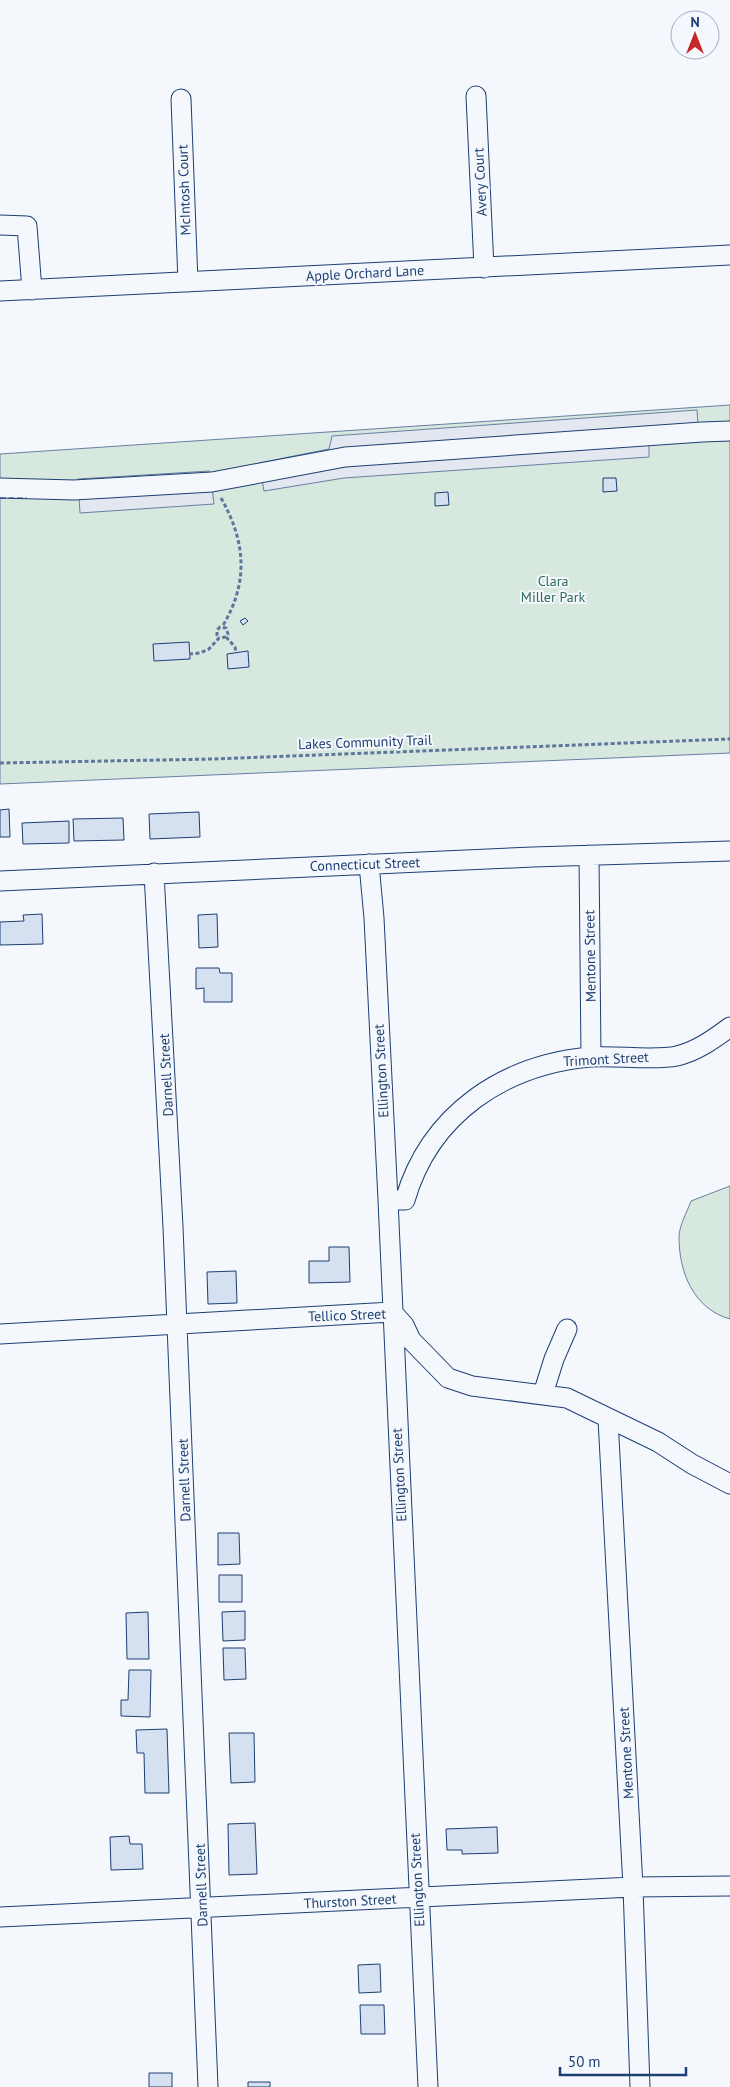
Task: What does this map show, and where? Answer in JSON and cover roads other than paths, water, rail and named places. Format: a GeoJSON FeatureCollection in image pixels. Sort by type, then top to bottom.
{"type":"FeatureCollection","features":[{"type":"Feature","properties":{"kind":"street","name":"Avery Court"},"geometry":{"type":"LineString","coordinates":[[476,96],[484,268]]}},
{"type":"Feature","properties":{"kind":"street","name":"McIntosh Court"},"geometry":{"type":"LineString","coordinates":[[180,99],[188,282]]}},
{"type":"Feature","properties":{"kind":"street"},"geometry":{"type":"LineString","coordinates":[[0,225],[27,226],[32,290]]}},
{"type":"Feature","properties":{"kind":"street","name":"Apple Orchard Lane"},"geometry":{"type":"LineString","coordinates":[[0,291],[730,255]]}},
{"type":"Feature","properties":{"kind":"street"},"geometry":{"type":"LineString","coordinates":[[0,488],[74,490],[212,482],[345,457],[702,432],[730,432]]}},
{"type":"Feature","properties":{"kind":"street","name":"Connecticut Street"},"geometry":{"type":"LineString","coordinates":[[0,881],[369,864],[730,851]]}},
{"type":"Feature","properties":{"kind":"street","name":"Mentone Street"},"geometry":{"type":"LineString","coordinates":[[589,856],[591,1057]]}},
{"type":"Feature","properties":{"kind":"street","name":"Ellington Street"},"geometry":{"type":"LineString","coordinates":[[369,864],[374,918],[388,1200],[428,2087]]}},
{"type":"Feature","properties":{"kind":"street","name":"Darnell Street"},"geometry":{"type":"LineString","coordinates":[[154,873],[177,1323],[208,2087]]}},
{"type":"Feature","properties":{"kind":"street","name":"Trimont Street"},"geometry":{"type":"LineString","coordinates":[[388,1200],[404,1200],[410,1183],[436,1135],[468,1102],[501,1081],[552,1063],[591,1057],[677,1056],[706,1045],[730,1027]]}},
{"type":"Feature","properties":{"kind":"street","name":"Tellico Street"},"geometry":{"type":"LineString","coordinates":[[0,1334],[392,1312],[404,1325],[410,1340],[448,1378],[482,1388],[567,1398],[658,1442],[692,1464],[730,1484]]}},
{"type":"Feature","properties":{"kind":"street"},"geometry":{"type":"LineString","coordinates":[[543,1394],[554,1359],[567,1328]]}},
{"type":"Feature","properties":{"kind":"street","name":"Mentone Street"},"geometry":{"type":"LineString","coordinates":[[608,1419],[633,1887],[640,2087]]}},
{"type":"Feature","properties":{"kind":"street","name":"Thurston Street"},"geometry":{"type":"LineString","coordinates":[[0,1917],[202,1909],[633,1887],[730,1886]]}},
{"type":"Feature","properties":{"kind":"park label","name":"Clara Miller Park"},"geometry":{"type":"Point","coordinates":[553,590]}}]}
